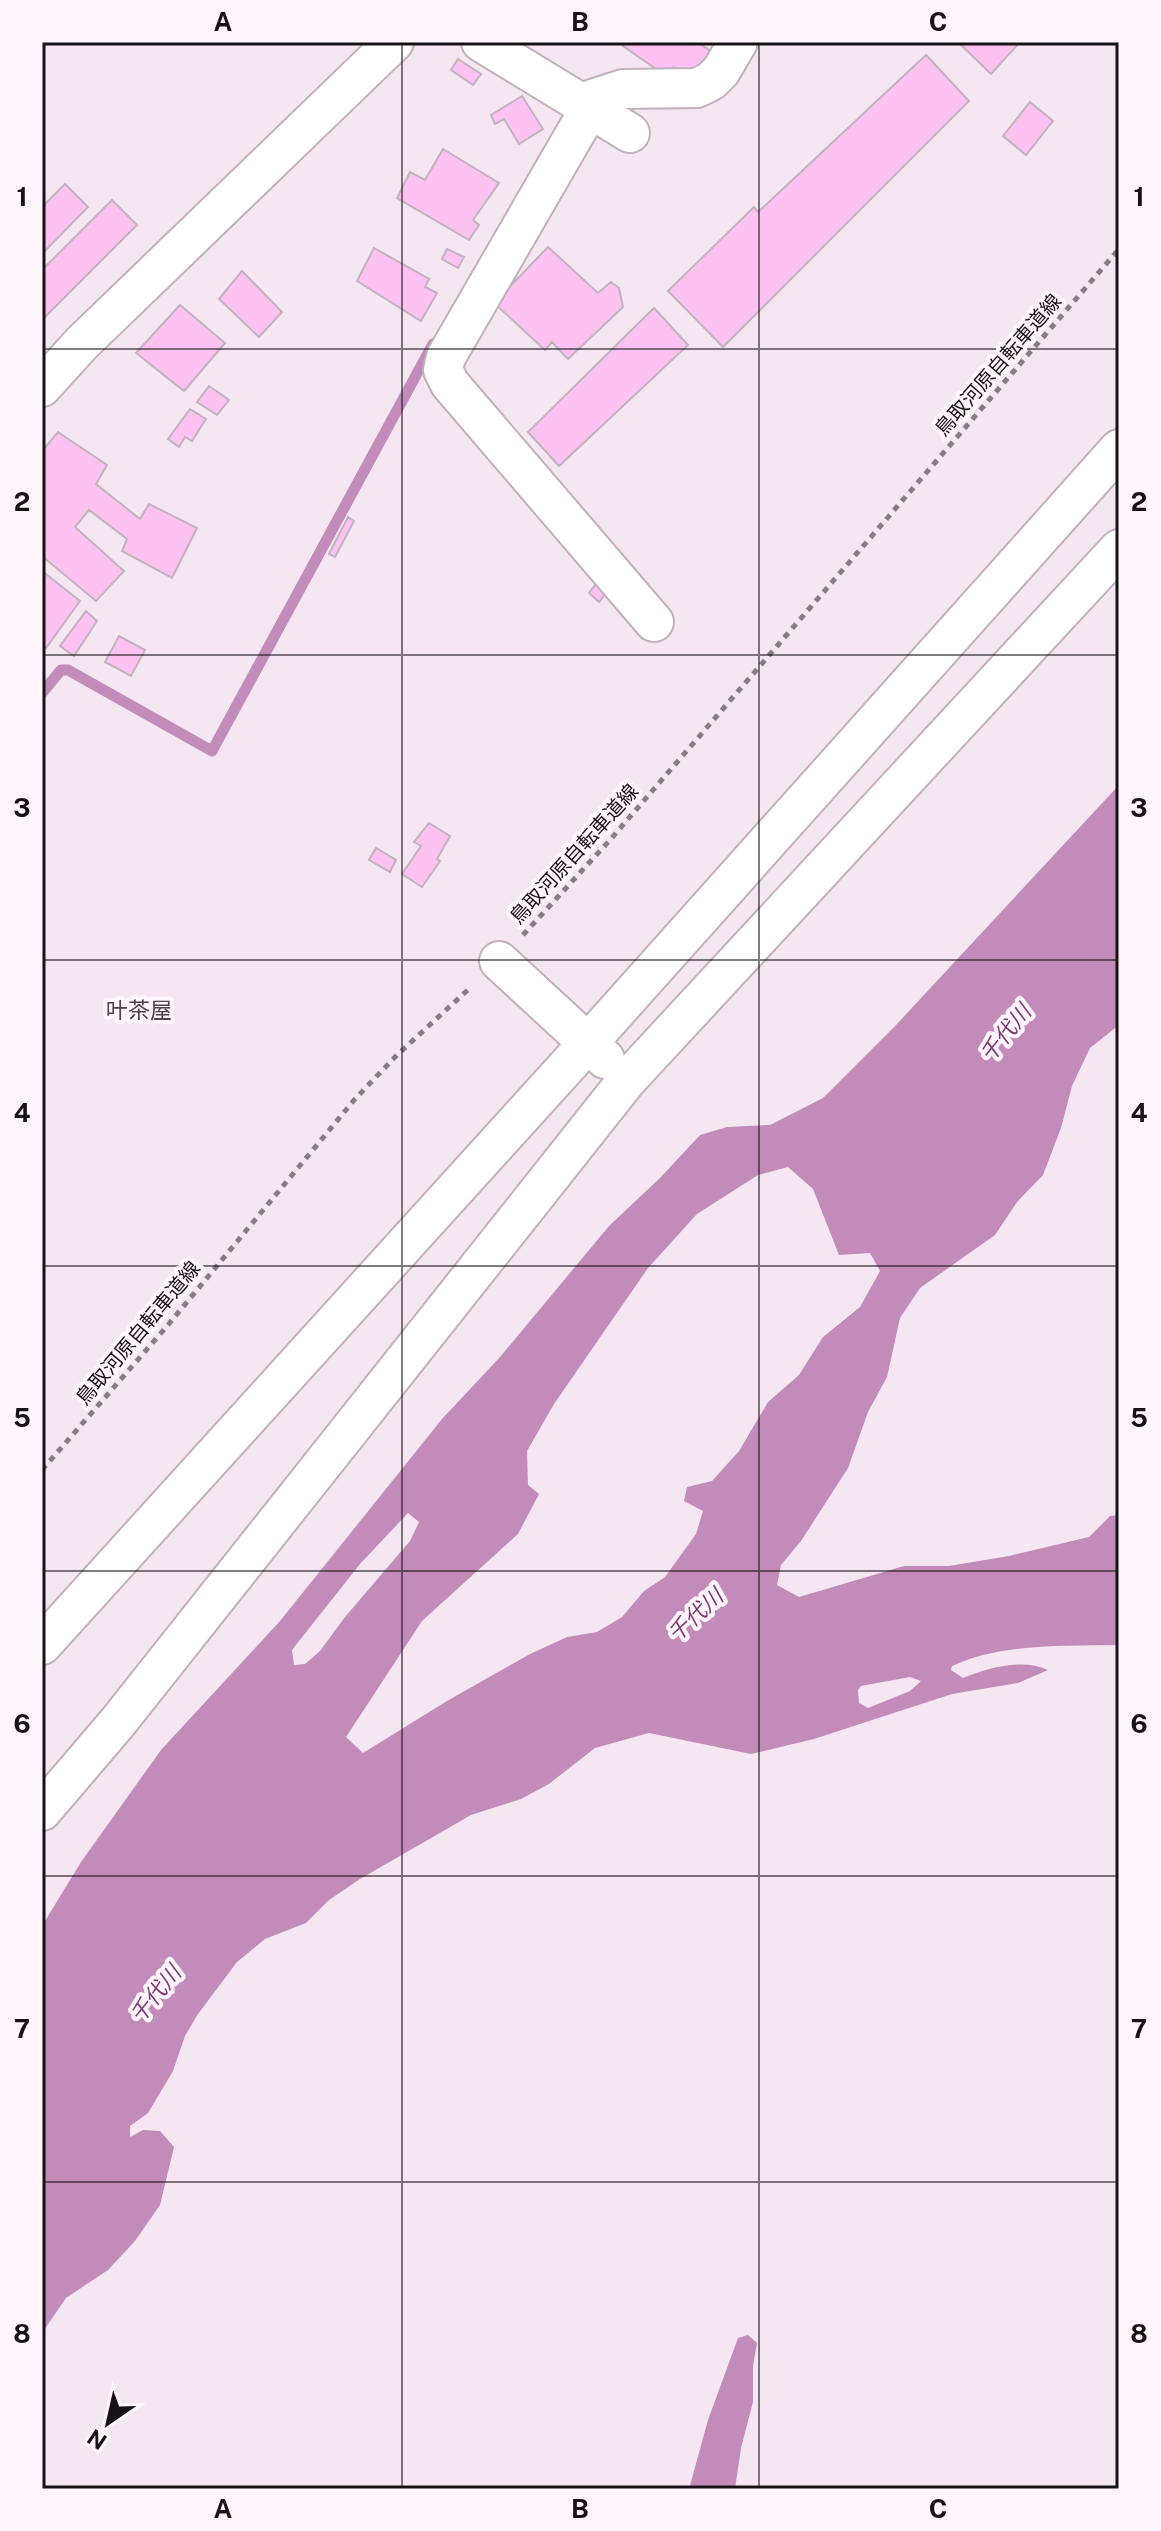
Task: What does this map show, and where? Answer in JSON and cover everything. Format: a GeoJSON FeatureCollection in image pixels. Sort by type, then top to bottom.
{"type":"FeatureCollection","features":[{"type":"Feature","properties":{"kind":"street"},"geometry":{"type":"LineString","coordinates":[[42,387],[81,344],[394,42]]}},
{"type":"Feature","properties":{"kind":"street"},"geometry":{"type":"LineString","coordinates":[[481,42],[630,133]]}},
{"type":"Feature","properties":{"kind":"street"},"geometry":{"type":"LineString","coordinates":[[654,622],[450,384],[443,370],[446,357],[585,106],[623,89],[697,88],[721,71],[738,42]]}},
{"type":"Feature","properties":{"kind":"street"},"geometry":{"type":"LineString","coordinates":[[42,1645],[588,1043],[1119,449]]}},
{"type":"Feature","properties":{"kind":"street"},"geometry":{"type":"LineString","coordinates":[[42,1811],[128,1710],[627,1080],[1119,549]]}},
{"type":"Feature","properties":{"kind":"street"},"geometry":{"type":"LineString","coordinates":[[499,961],[627,1080]]}},
{"type":"Feature","properties":{"kind":"path","name":"鳥取河原自転車道線"},"geometry":{"type":"LineString","coordinates":[[42,1470],[168,1325],[355,1099],[397,1055],[499,961],[610,840],[1119,249]]}},
{"type":"Feature","properties":{"kind":"water","name":"千代川"},"geometry":{"type":"Polygon","coordinates":[[[1119,785],[1119,1025],[1090,1048],[1072,1086],[1061,1128],[1043,1175],[1017,1202],[995,1235],[920,1288],[900,1318],[887,1377],[868,1412],[848,1468],[801,1541],[781,1565],[777,1585],[799,1597],[904,1566],[949,1566],[1009,1556],[1089,1537],[1110,1516],[1119,1515],[1119,1645],[1034,1647],[991,1653],[952,1666],[951,1670],[963,1678],[1016,1665],[1038,1666],[1048,1670],[1018,1683],[952,1694],[814,1739],[751,1754],[649,1733],[595,1748],[549,1784],[521,1799],[471,1815],[360,1879],[329,1900],[306,1923],[265,1939],[237,1962],[198,2014],[185,2036],[173,2071],[148,2113],[130,2126],[130,2137],[143,2130],[160,2131],[174,2147],[160,2205],[135,2241],[108,2270],[66,2298],[42,2333],[42,1926],[81,1862],[161,1750],[280,1621],[442,1419],[500,1357],[609,1226],[700,1135],[727,1127],[770,1125],[823,1098],[896,1025],[1119,785]],[[788,1167],[758,1175],[697,1214],[648,1268],[554,1404],[527,1451],[528,1485],[539,1494],[518,1534],[422,1621],[346,1737],[363,1753],[530,1654],[567,1637],[597,1632],[622,1617],[644,1591],[665,1577],[696,1534],[703,1511],[684,1501],[687,1487],[712,1481],[739,1451],[768,1402],[799,1375],[823,1337],[860,1307],[880,1271],[870,1253],[839,1255],[813,1189],[788,1167]],[[408,1513],[360,1564],[292,1650],[294,1665],[305,1664],[320,1651],[410,1541],[419,1522],[408,1513]],[[910,1677],[861,1686],[858,1690],[859,1703],[868,1708],[910,1691],[921,1681],[910,1677]]]}},
{"type":"Feature","properties":{"kind":"water"},"geometry":{"type":"Polygon","coordinates":[[[748,2335],[757,2343],[753,2366],[753,2402],[741,2448],[735,2489],[689,2489],[708,2420],[738,2338],[748,2335]]]}},
{"type":"Feature","properties":{"kind":"building"},"geometry":{"type":"Polygon","coordinates":[[[626,42],[703,42],[702,45],[713,53],[694,79],[674,67],[666,76],[623,46],[626,42]]]}},
{"type":"Feature","properties":{"kind":"building"},"geometry":{"type":"Polygon","coordinates":[[[958,42],[1020,42],[991,74],[958,42]]]}},
{"type":"Feature","properties":{"kind":"building"},"geometry":{"type":"Polygon","coordinates":[[[926,55],[969,101],[723,347],[668,291],[754,207],[758,212],[926,55]]]}},
{"type":"Feature","properties":{"kind":"building"},"geometry":{"type":"Polygon","coordinates":[[[458,59],[481,74],[473,85],[451,70],[458,59]]]}},
{"type":"Feature","properties":{"kind":"building"},"geometry":{"type":"Polygon","coordinates":[[[522,96],[543,129],[519,144],[504,119],[495,124],[491,115],[522,96]]]}},
{"type":"Feature","properties":{"kind":"building"},"geometry":{"type":"Polygon","coordinates":[[[1030,102],[1053,121],[1026,155],[1003,136],[1030,102]]]}},
{"type":"Feature","properties":{"kind":"building"},"geometry":{"type":"Polygon","coordinates":[[[443,149],[499,183],[473,220],[479,225],[469,240],[397,198],[410,172],[425,180],[443,149]]]}},
{"type":"Feature","properties":{"kind":"building"},"geometry":{"type":"Polygon","coordinates":[[[65,184],[88,207],[42,254],[42,207],[65,184]]]}},
{"type":"Feature","properties":{"kind":"building"},"geometry":{"type":"Polygon","coordinates":[[[112,200],[137,225],[42,320],[42,270],[112,200]]]}},
{"type":"Feature","properties":{"kind":"building"},"geometry":{"type":"Polygon","coordinates":[[[548,247],[598,293],[611,282],[619,288],[623,307],[568,359],[552,342],[545,350],[494,303],[548,247]]]}},
{"type":"Feature","properties":{"kind":"building"},"geometry":{"type":"Polygon","coordinates":[[[374,248],[429,279],[425,287],[437,293],[421,321],[357,281],[374,248]]]}},
{"type":"Feature","properties":{"kind":"building"},"geometry":{"type":"Polygon","coordinates":[[[447,249],[464,257],[458,268],[442,259],[447,249]]]}},
{"type":"Feature","properties":{"kind":"building"},"geometry":{"type":"Polygon","coordinates":[[[242,271],[282,312],[259,337],[219,299],[242,271]]]}},
{"type":"Feature","properties":{"kind":"building"},"geometry":{"type":"Polygon","coordinates":[[[180,305],[225,343],[184,391],[136,353],[180,305]]]}},
{"type":"Feature","properties":{"kind":"building"},"geometry":{"type":"Polygon","coordinates":[[[654,308],[688,345],[559,466],[528,432],[654,308]]]}},
{"type":"Feature","properties":{"kind":"building"},"geometry":{"type":"Polygon","coordinates":[[[209,386],[229,400],[217,415],[197,402],[209,386]]]}},
{"type":"Feature","properties":{"kind":"building"},"geometry":{"type":"Polygon","coordinates":[[[190,409],[206,419],[192,441],[185,437],[179,447],[168,439],[190,409]]]}},
{"type":"Feature","properties":{"kind":"building"},"geometry":{"type":"Polygon","coordinates":[[[58,432],[107,465],[96,484],[140,519],[149,504],[197,528],[172,578],[122,551],[127,539],[89,510],[75,527],[124,571],[96,601],[42,556],[42,451],[58,432]]]}},
{"type":"Feature","properties":{"kind":"building"},"geometry":{"type":"Polygon","coordinates":[[[348,517],[354,521],[335,557],[329,554],[348,517]]]}},
{"type":"Feature","properties":{"kind":"building"},"geometry":{"type":"Polygon","coordinates":[[[42,571],[80,601],[46,648],[42,645],[42,571]]]}},
{"type":"Feature","properties":{"kind":"building"},"geometry":{"type":"Polygon","coordinates":[[[600,579],[611,587],[599,602],[589,593],[600,579]]]}},
{"type":"Feature","properties":{"kind":"building"},"geometry":{"type":"Polygon","coordinates":[[[86,611],[97,621],[74,656],[60,646],[86,611]]]}},
{"type":"Feature","properties":{"kind":"building"},"geometry":{"type":"Polygon","coordinates":[[[119,636],[145,650],[131,676],[105,662],[119,636]]]}},
{"type":"Feature","properties":{"kind":"building"},"geometry":{"type":"Polygon","coordinates":[[[429,823],[450,836],[437,859],[440,861],[422,887],[402,874],[421,846],[414,842],[429,823]]]}},
{"type":"Feature","properties":{"kind":"building"},"geometry":{"type":"Polygon","coordinates":[[[376,848],[396,860],[390,872],[369,860],[376,848]]]}},
{"type":"Feature","properties":{"kind":"waterway"},"geometry":{"type":"LineString","coordinates":[[42,693],[61,670],[68,670],[212,751],[433,344]]}},
{"type":"Feature","properties":{"kind":"district","name":"叶茶屋"},"geometry":{"type":"Point","coordinates":[139,1010]}}]}
